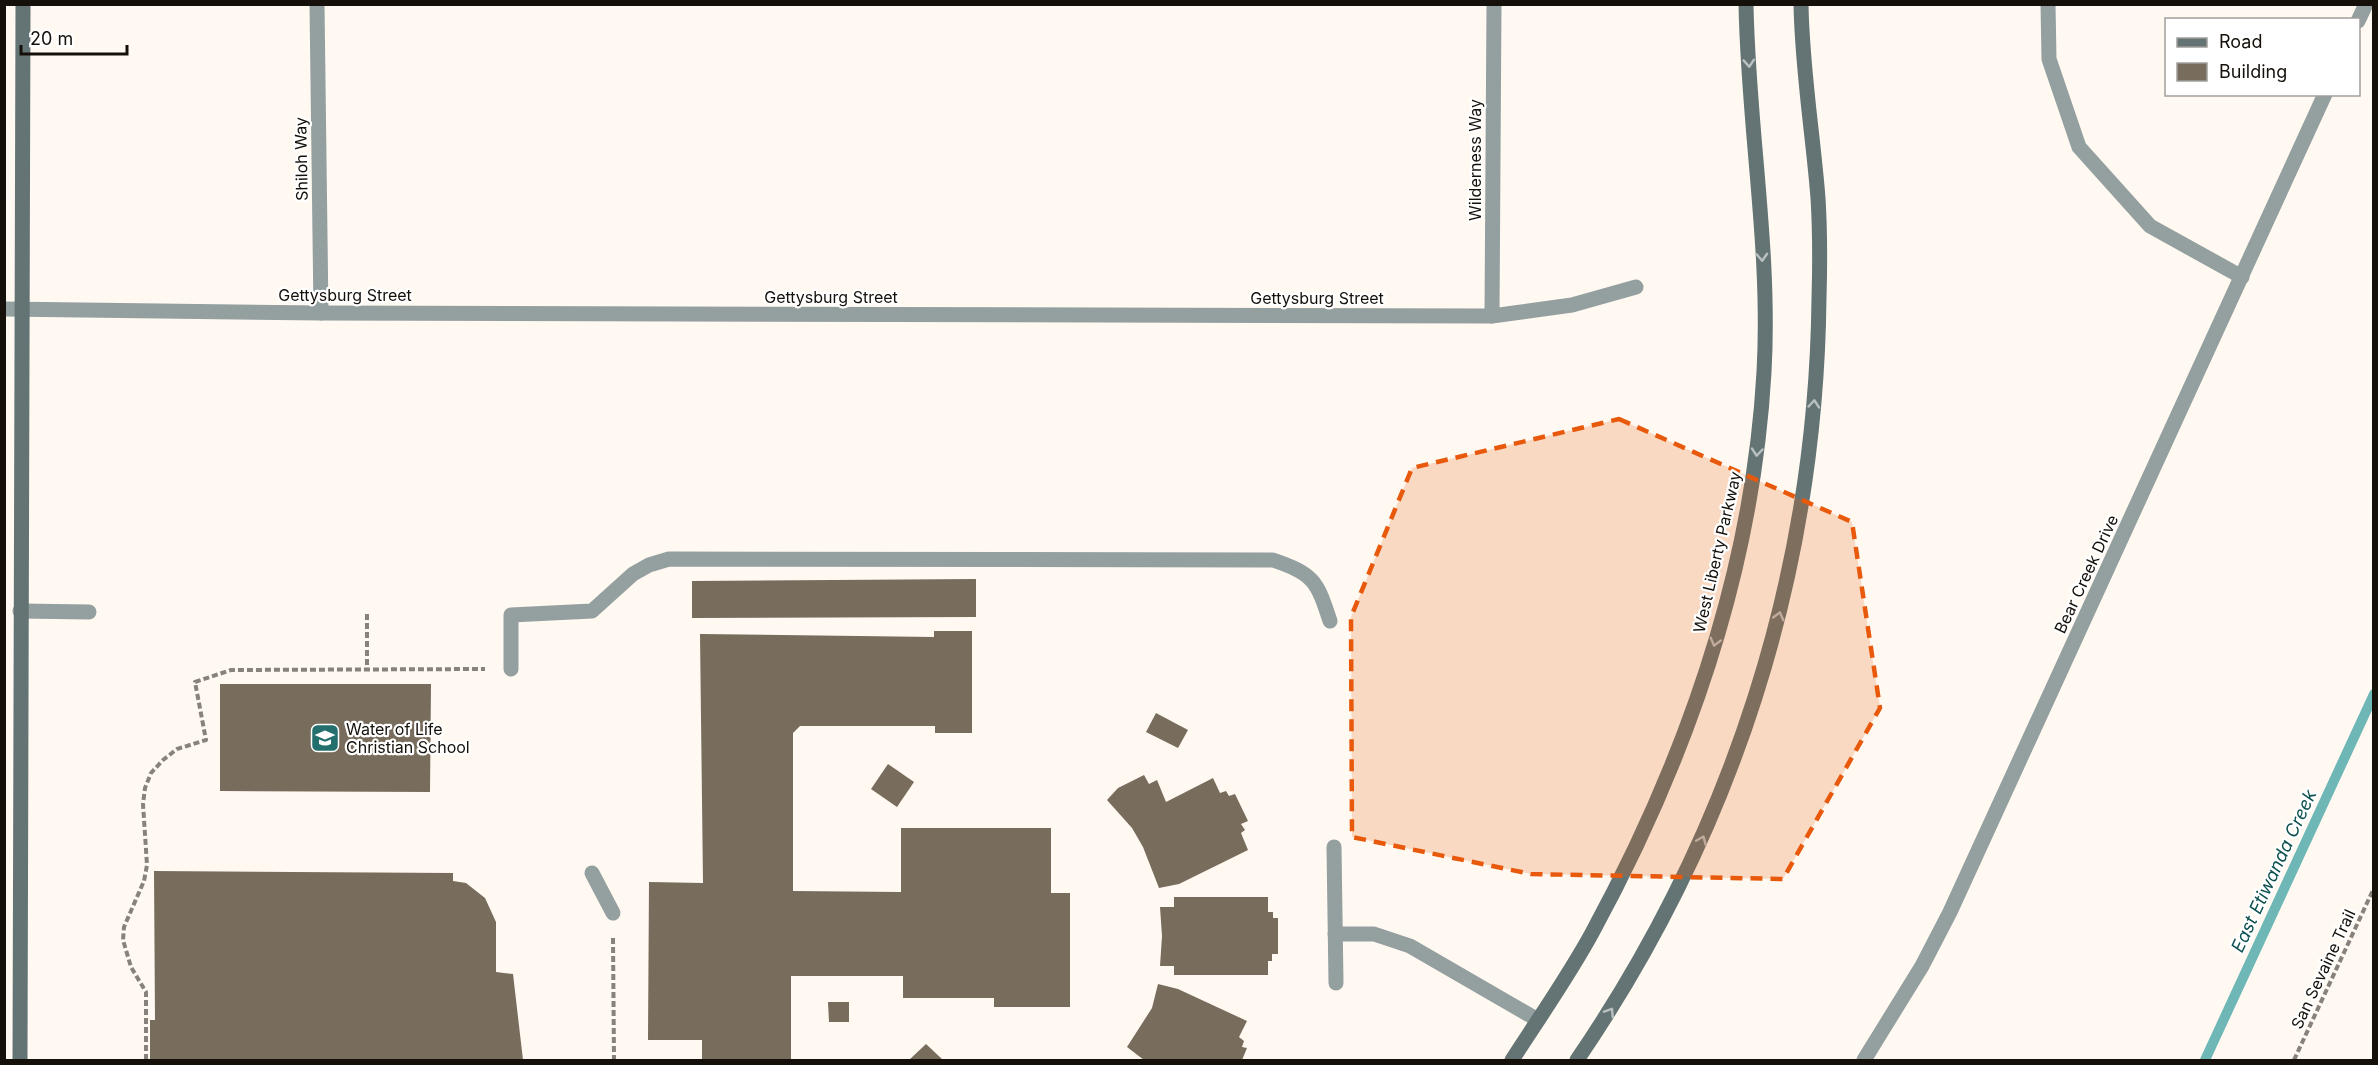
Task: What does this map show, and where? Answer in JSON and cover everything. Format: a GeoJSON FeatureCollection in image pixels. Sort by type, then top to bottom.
{"type":"FeatureCollection","features":[{"type":"Feature","properties":{"kind":"street"},"geometry":{"type":"LineString","coordinates":[[20,1060],[23,4]]}},
{"type":"Feature","properties":{"kind":"street","name":"Shiloh Way"},"geometry":{"type":"LineString","coordinates":[[317,4],[321,314]]}},
{"type":"Feature","properties":{"kind":"street","name":"Wilderness Way"},"geometry":{"type":"LineString","coordinates":[[1492,316],[1494,4]]}},
{"type":"Feature","properties":{"kind":"street","name":"West Liberty Parkway"},"geometry":{"type":"LineString","coordinates":[[1512,1060],[1591,935],[1625,870],[1669,774],[1712,655],[1743,530],[1755,469],[1764,371],[1764,323],[1746,4]]}},
{"type":"Feature","properties":{"kind":"street"},"geometry":{"type":"LineString","coordinates":[[1577,1060],[1612,1010],[1673,903],[1699,847],[1742,737],[1767,662],[1788,586],[1804,497],[1815,401],[1819,299],[1818,200],[1805,78],[1801,4]]}},
{"type":"Feature","properties":{"kind":"street"},"geometry":{"type":"LineString","coordinates":[[2048,4],[2049,59],[2079,147],[2150,226],[2242,278]]}},
{"type":"Feature","properties":{"kind":"street"},"geometry":{"type":"LineString","coordinates":[[2359,18],[2366,4]]}},
{"type":"Feature","properties":{"kind":"street","name":"Bear Creek Drive"},"geometry":{"type":"LineString","coordinates":[[1864,1060],[1922,966],[1950,912],[2324,96]]}},
{"type":"Feature","properties":{"kind":"street","name":"Gettysburg Street"},"geometry":{"type":"LineString","coordinates":[[4,309],[321,314],[1492,316],[1572,305],[1636,287]]}},
{"type":"Feature","properties":{"kind":"street"},"geometry":{"type":"LineString","coordinates":[[512,669],[511,615],[592,611],[633,574],[649,565],[669,560],[1273,560],[1301,569],[1320,591],[1330,621]]}},
{"type":"Feature","properties":{"kind":"street"},"geometry":{"type":"LineString","coordinates":[[20,611],[89,612]]}},
{"type":"Feature","properties":{"kind":"street"},"geometry":{"type":"LineString","coordinates":[[1334,847],[1336,983]]}},
{"type":"Feature","properties":{"kind":"street"},"geometry":{"type":"LineString","coordinates":[[592,873],[613,913]]}},
{"type":"Feature","properties":{"kind":"street"},"geometry":{"type":"LineString","coordinates":[[1335,934],[1374,934],[1410,946],[1538,1020]]}},
{"type":"Feature","properties":{"kind":"path"},"geometry":{"type":"LineString","coordinates":[[367,614],[367,670]]}},
{"type":"Feature","properties":{"kind":"path"},"geometry":{"type":"LineString","coordinates":[[146,1060],[146,992],[126,953],[124,927],[144,881],[147,865],[143,804],[145,788],[151,773],[177,749],[206,740],[195,681],[231,670],[512,669]]}},
{"type":"Feature","properties":{"kind":"path","name":"San Sevaine Trail"},"geometry":{"type":"LineString","coordinates":[[2294,1060],[2373,888]]}},
{"type":"Feature","properties":{"kind":"path"},"geometry":{"type":"LineString","coordinates":[[613,913],[615,1060]]}},
{"type":"Feature","properties":{"kind":"highlighted area"},"geometry":{"type":"Polygon","coordinates":[[[1619,419],[1852,522],[1880,708],[1783,879],[1531,874],[1352,837],[1351,617],[1412,468],[1619,419]]]}},
{"type":"Feature","properties":{"kind":"building"},"geometry":{"type":"Polygon","coordinates":[[[976,579],[976,617],[692,618],[692,581],[976,579]]]}},
{"type":"Feature","properties":{"kind":"building"},"geometry":{"type":"Polygon","coordinates":[[[934,631],[972,631],[972,733],[935,733],[935,726],[800,726],[793,733],[793,891],[901,892],[901,828],[1051,828],[1051,893],[1070,893],[1070,1007],[994,1007],[994,998],[903,998],[903,976],[791,976],[791,1060],[702,1060],[702,1040],[648,1040],[649,882],[703,883],[700,634],[934,637],[934,631]]]}},
{"type":"Feature","properties":{"kind":"building","name":"Water of Life Christian School"},"geometry":{"type":"Polygon","coordinates":[[[220,684],[431,684],[430,792],[220,791],[220,684]]]}},
{"type":"Feature","properties":{"kind":"building"},"geometry":{"type":"Polygon","coordinates":[[[1156,713],[1188,730],[1178,748],[1146,732],[1156,713]]]}},
{"type":"Feature","properties":{"kind":"building"},"geometry":{"type":"Polygon","coordinates":[[[888,764],[914,782],[897,807],[871,789],[888,764]]]}},
{"type":"Feature","properties":{"kind":"building"},"geometry":{"type":"Polygon","coordinates":[[[1144,775],[1149,784],[1157,780],[1166,802],[1213,778],[1220,793],[1226,791],[1229,796],[1235,794],[1248,821],[1241,824],[1245,830],[1241,833],[1248,850],[1179,884],[1159,888],[1143,847],[1132,828],[1107,800],[1118,788],[1144,775]]]}},
{"type":"Feature","properties":{"kind":"building"},"geometry":{"type":"Polygon","coordinates":[[[154,871],[453,873],[453,881],[466,883],[485,898],[496,922],[496,972],[513,974],[523,1060],[150,1060],[150,1020],[155,1020],[154,871]]]}},
{"type":"Feature","properties":{"kind":"building"},"geometry":{"type":"Polygon","coordinates":[[[1174,897],[1268,897],[1268,912],[1273,912],[1273,918],[1278,918],[1278,954],[1272,954],[1272,961],[1268,961],[1268,975],[1174,975],[1174,966],[1160,966],[1162,936],[1160,907],[1174,907],[1174,897]]]}},
{"type":"Feature","properties":{"kind":"building"},"geometry":{"type":"Polygon","coordinates":[[[1158,984],[1178,989],[1247,1021],[1239,1037],[1244,1041],[1242,1047],[1247,1048],[1242,1060],[1144,1060],[1127,1047],[1152,1008],[1158,984]]]}},
{"type":"Feature","properties":{"kind":"building"},"geometry":{"type":"Polygon","coordinates":[[[828,1002],[849,1002],[849,1022],[829,1022],[828,1002]]]}},
{"type":"Feature","properties":{"kind":"building"},"geometry":{"type":"Polygon","coordinates":[[[926,1044],[943,1060],[909,1060],[926,1044]]]}},
{"type":"Feature","properties":{"kind":"waterway","name":"East Etiwanda Creek"},"geometry":{"type":"LineString","coordinates":[[2205,1060],[2374,694]]}},
{"type":"Feature","properties":{"kind":"place","name":"Water of Life Christian School"},"geometry":{"type":"Point","coordinates":[325,738]}}]}
